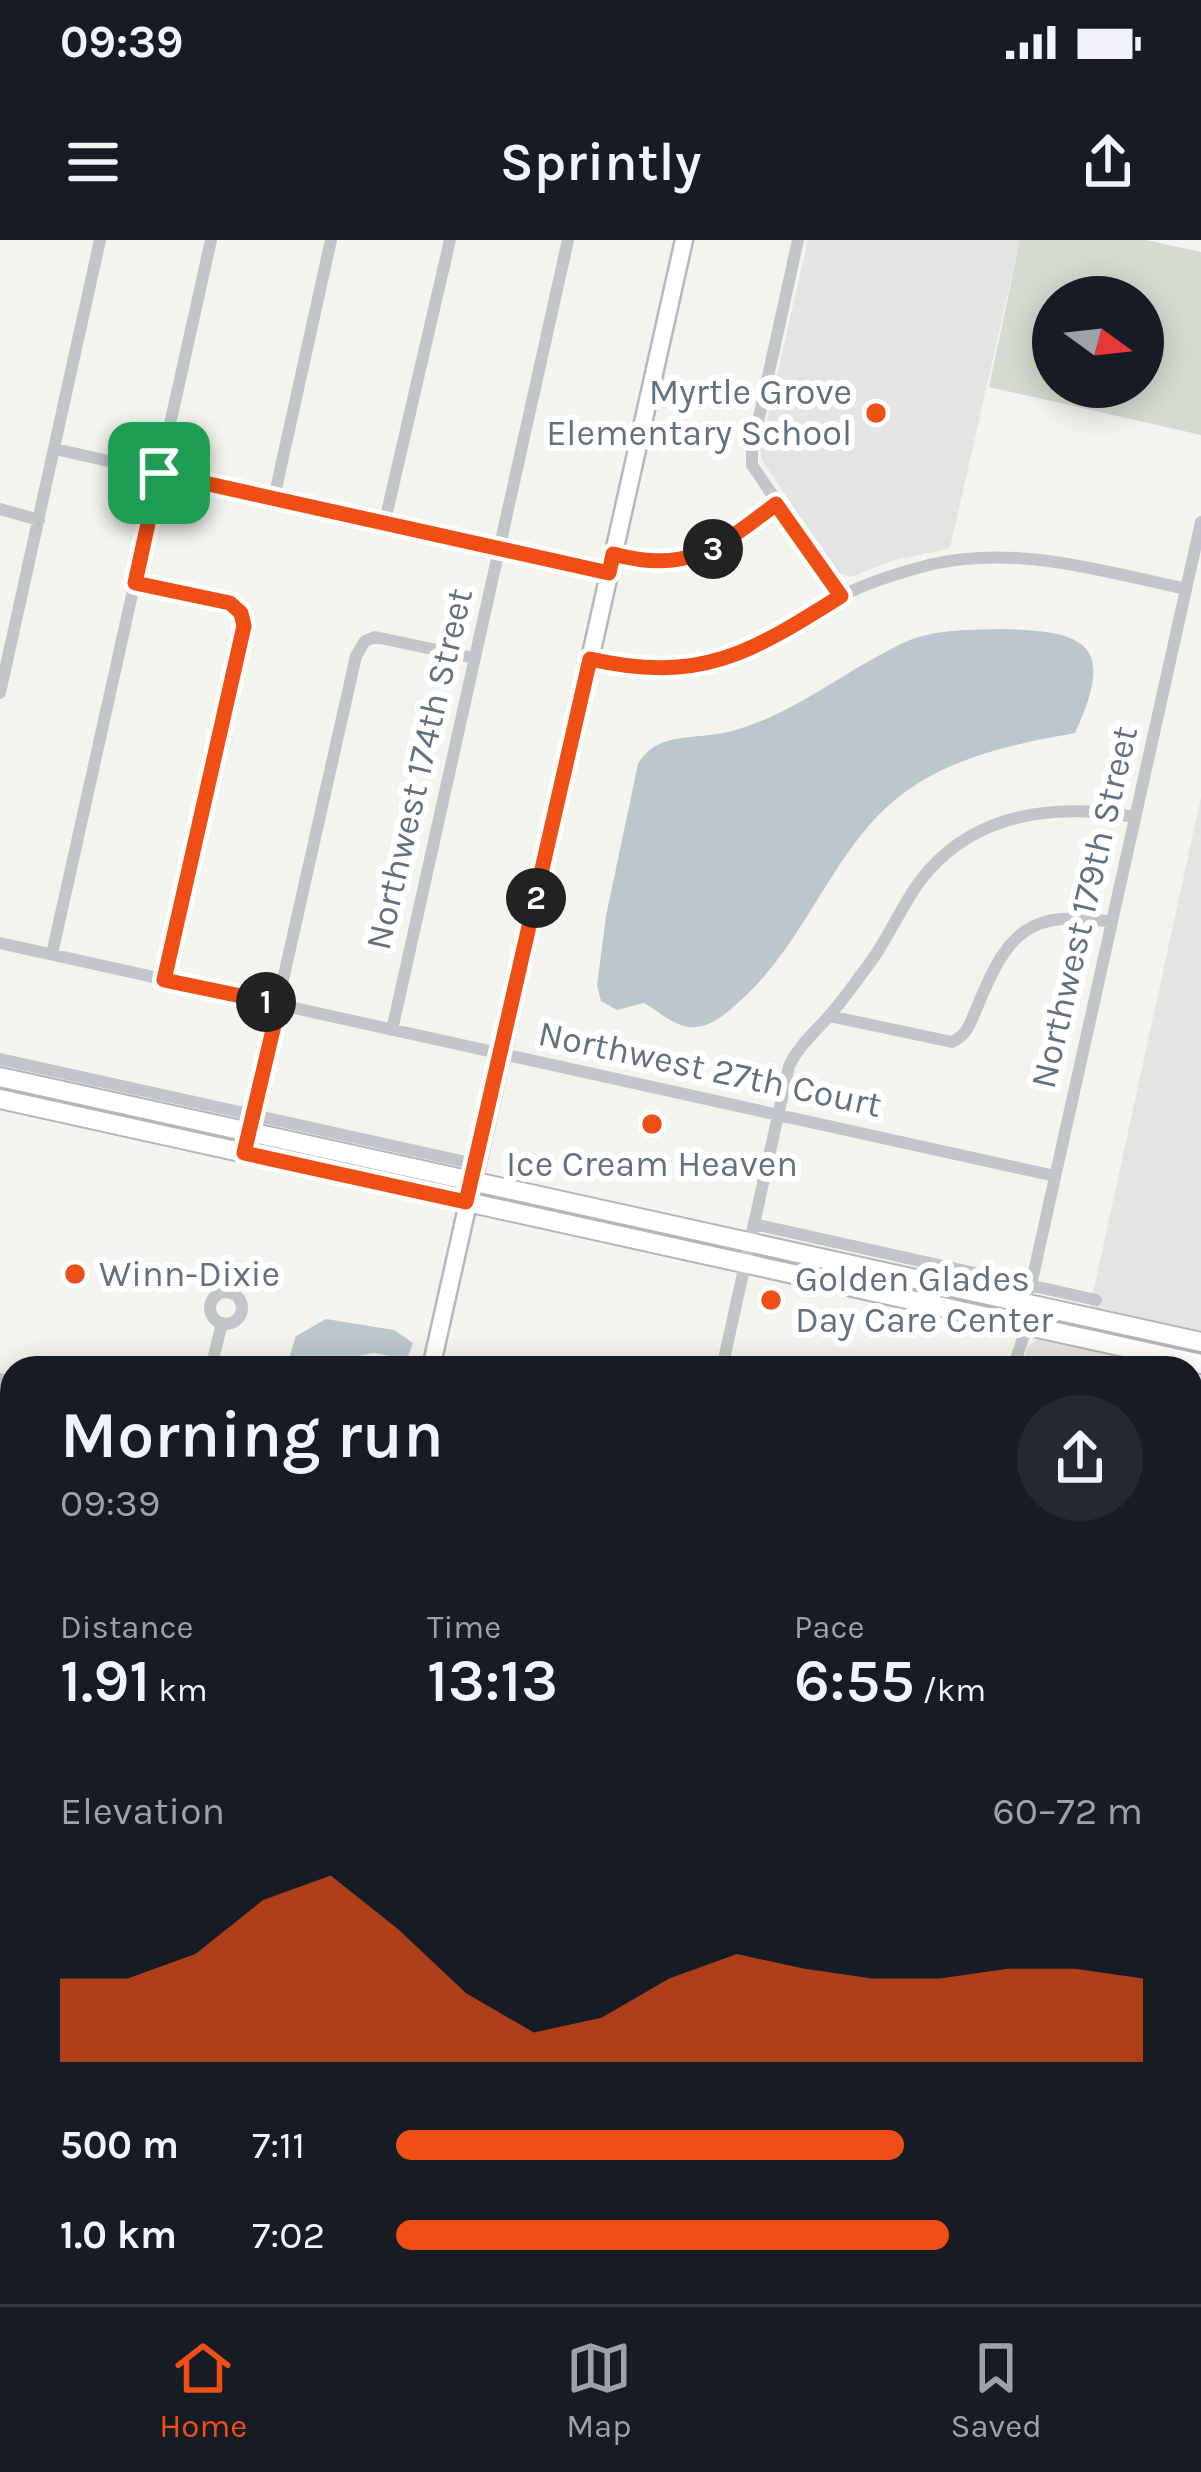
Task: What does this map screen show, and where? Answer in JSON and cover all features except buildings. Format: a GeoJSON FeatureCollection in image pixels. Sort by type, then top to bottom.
{"type":"FeatureCollection","features":[{"type":"Feature","properties":{"kind":"main road"},"geometry":{"type":"LineString","coordinates":[[0,1077],[251,1124],[1026,1294],[1064,1312],[1201,1342]]}},
{"type":"Feature","properties":{"kind":"main road"},"geometry":{"type":"LineString","coordinates":[[54,1111],[59,1090]]}},
{"type":"Feature","properties":{"kind":"main road"},"geometry":{"type":"LineString","coordinates":[[0,1100],[1164,1356]]}},
{"type":"Feature","properties":{"kind":"main road"},"geometry":{"type":"LineString","coordinates":[[987,1317],[1014,1312],[1026,1294]]}},
{"type":"Feature","properties":{"kind":"main road"},"geometry":{"type":"LineString","coordinates":[[1027,1326],[1035,1317],[1064,1312]]}},
{"type":"Feature","properties":{"kind":"street"},"geometry":{"type":"LineString","coordinates":[[0,693],[100,240]]}},
{"type":"Feature","properties":{"kind":"street"},"geometry":{"type":"LineString","coordinates":[[52,954],[212,240]]}},
{"type":"Feature","properties":{"kind":"street"},"geometry":{"type":"LineString","coordinates":[[274,498],[331,240]]}},
{"type":"Feature","properties":{"kind":"street"},"geometry":{"type":"LineString","coordinates":[[385,520],[450,240]]}},
{"type":"Feature","properties":{"kind":"street","name":"Northwest 174th Street"},"geometry":{"type":"LineString","coordinates":[[392,1030],[568,240]]}},
{"type":"Feature","properties":{"kind":"street"},"geometry":{"type":"LineString","coordinates":[[434,1356],[684,240]]}},
{"type":"Feature","properties":{"kind":"street"},"geometry":{"type":"LineString","coordinates":[[798,240],[752,465],[841,596]]}},
{"type":"Feature","properties":{"kind":"street"},"geometry":{"type":"LineString","coordinates":[[55,449],[500,548],[611,564],[692,559],[776,504]]}},
{"type":"Feature","properties":{"kind":"street"},"geometry":{"type":"LineString","coordinates":[[0,509],[39,520]]}},
{"type":"Feature","properties":{"kind":"street","name":"Northwest 179th Street"},"geometry":{"type":"LineString","coordinates":[[1026,1294],[1201,522]]}},
{"type":"Feature","properties":{"kind":"street"},"geometry":{"type":"LineString","coordinates":[[590,659],[657,670],[725,660],[763,645],[841,596],[891,575],[937,563],[1000,556],[1056,561],[1186,589]]}},
{"type":"Feature","properties":{"kind":"street"},"geometry":{"type":"LineString","coordinates":[[135,583],[230,603],[241,613],[244,626],[164,980]]}},
{"type":"Feature","properties":{"kind":"street"},"geometry":{"type":"LineString","coordinates":[[244,1153],[356,656],[364,641],[387,638],[475,658]]}},
{"type":"Feature","properties":{"kind":"street"},"geometry":{"type":"LineString","coordinates":[[725,1356],[795,1053],[874,958],[930,869],[969,838],[1015,818],[1091,809],[1135,817]]}},
{"type":"Feature","properties":{"kind":"street"},"geometry":{"type":"LineString","coordinates":[[830,1016],[952,1042],[968,1030],[1002,953],[1030,925],[1075,916],[1112,922]]}},
{"type":"Feature","properties":{"kind":"street","name":"Northwest 27th Court"},"geometry":{"type":"LineString","coordinates":[[0,943],[1055,1176]]}},
{"type":"Feature","properties":{"kind":"street"},"geometry":{"type":"LineString","coordinates":[[0,1059],[251,1124]]}},
{"type":"Feature","properties":{"kind":"street"},"geometry":{"type":"LineString","coordinates":[[1026,1294],[1096,1300]]}},
{"type":"Feature","properties":{"kind":"street"},"geometry":{"type":"LineString","coordinates":[[214,1356],[222,1324]]}},
{"type":"Feature","properties":{"kind":"street"},"geometry":{"type":"LineString","coordinates":[[1017,1356],[1027,1326]]}},
{"type":"Feature","properties":{"kind":"shaded area","name":"Myrtle Grove Elementary School"},"geometry":{"type":"Polygon","coordinates":[[[808,240],[1020,240],[950,548],[895,560],[850,577],[837,572],[762,460],[760,450],[808,240]]]}},
{"type":"Feature","properties":{"kind":"shaded area"},"geometry":{"type":"Polygon","coordinates":[[[1020,240],[1146,240],[1201,252],[1201,435],[1082,408],[1164,408],[1164,276],[1032,276],[1032,397],[989,387],[1020,240]]]}},
{"type":"Feature","properties":{"kind":"shaded area"},"geometry":{"type":"Polygon","coordinates":[[[1002,629],[1054,633],[1085,648],[1093,679],[1075,733],[954,765],[889,805],[850,850],[782,954],[731,1009],[712,1022],[686,1026],[644,1003],[617,1010],[601,1001],[597,986],[606,916],[638,764],[646,753],[666,741],[753,724],[921,636],[1002,629]]]}},
{"type":"Feature","properties":{"kind":"shaded area"},"geometry":{"type":"Polygon","coordinates":[[[1201,797],[1201,1331],[1090,1307],[1201,797]]]}},
{"type":"Feature","properties":{"kind":"shaded area"},"geometry":{"type":"Polygon","coordinates":[[[326,1319],[394,1330],[413,1343],[408,1356],[290,1356],[296,1336],[326,1319]]]}},
{"type":"Feature","properties":{"kind":"shaded area"},"geometry":{"type":"Polygon","coordinates":[[[1039,1338],[1119,1356],[1026,1356],[1039,1338]]]}},
{"type":"Feature","properties":{"kind":"place","name":"Myrtle Grove Elementary School"},"geometry":{"type":"Point","coordinates":[876,413]}},
{"type":"Feature","properties":{"kind":"place","name":"Ice Cream Heaven"},"geometry":{"type":"Point","coordinates":[652,1124]}},
{"type":"Feature","properties":{"kind":"place","name":"Winn-Dixie"},"geometry":{"type":"Point","coordinates":[75,1274]}},
{"type":"Feature","properties":{"kind":"place","name":"Golden Glades Day Care Center"},"geometry":{"type":"Point","coordinates":[771,1300]}},
{"type":"Feature","properties":{"kind":"route"},"geometry":{"type":"LineString","coordinates":[[159,473],[609,573],[613,554],[637,561],[692,559],[776,504],[841,596],[763,645],[725,660],[657,670],[590,659],[466,1202],[244,1153],[279,1004],[164,980],[244,626],[241,613],[230,603],[135,583],[159,473]]}}]}
